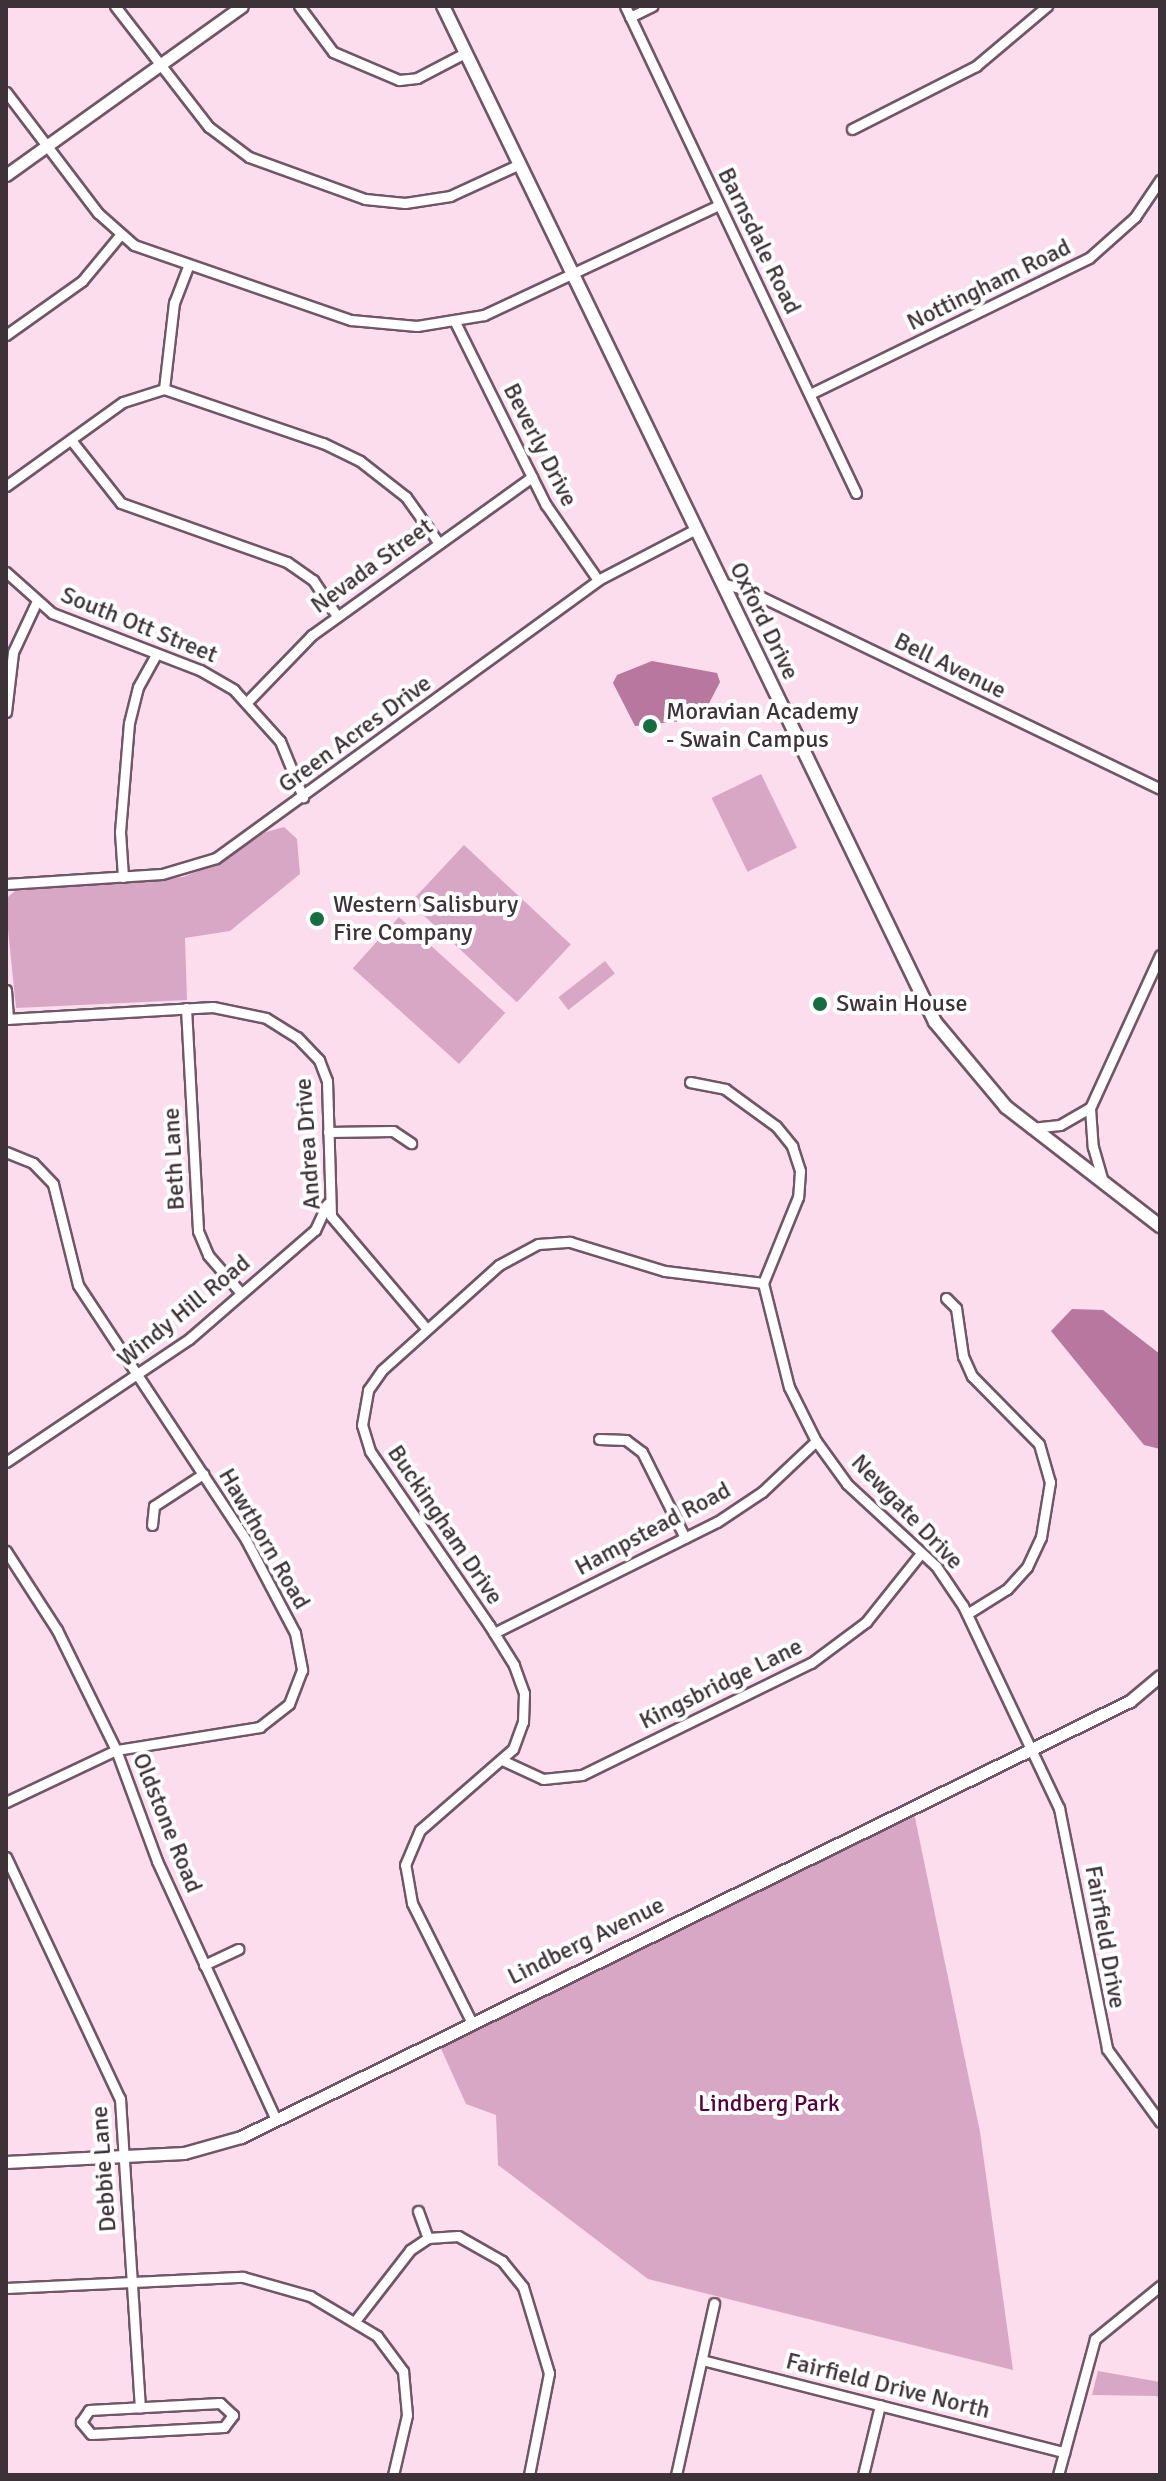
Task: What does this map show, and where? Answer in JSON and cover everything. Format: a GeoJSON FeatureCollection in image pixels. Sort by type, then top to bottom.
{"type":"FeatureCollection","features":[{"type":"Feature","properties":{"kind":"main road","name":"Oxford Drive"},"geometry":{"type":"LineString","coordinates":[[443,6],[928,1011],[966,1065],[1030,1128],[1160,1226]]}},
{"type":"Feature","properties":{"kind":"street"},"geometry":{"type":"LineString","coordinates":[[115,6],[163,62],[209,127],[234,150],[365,199],[405,203],[439,199],[520,164]]}},
{"type":"Feature","properties":{"kind":"street"},"geometry":{"type":"LineString","coordinates":[[6,175],[242,6]]}},
{"type":"Feature","properties":{"kind":"street"},"geometry":{"type":"LineString","coordinates":[[299,6],[333,52],[399,80],[417,78],[465,53]]}},
{"type":"Feature","properties":{"kind":"street","name":"Barnsdale Road"},"geometry":{"type":"LineString","coordinates":[[625,6],[856,493]]}},
{"type":"Feature","properties":{"kind":"street"},"geometry":{"type":"LineString","coordinates":[[630,17],[653,6]]}},
{"type":"Feature","properties":{"kind":"street"},"geometry":{"type":"LineString","coordinates":[[852,129],[976,66],[1047,6]]}},
{"type":"Feature","properties":{"kind":"street"},"geometry":{"type":"LineString","coordinates":[[6,92],[120,235],[143,250],[188,267],[351,320],[389,325],[455,322],[502,309],[719,205]]}},
{"type":"Feature","properties":{"kind":"street","name":"Nottingham Road"},"geometry":{"type":"LineString","coordinates":[[810,394],[1089,258],[1135,217],[1160,180]]}},
{"type":"Feature","properties":{"kind":"street"},"geometry":{"type":"LineString","coordinates":[[6,335],[82,281],[120,235]]}},
{"type":"Feature","properties":{"kind":"street"},"geometry":{"type":"LineString","coordinates":[[164,389],[174,303],[188,267]]}},
{"type":"Feature","properties":{"kind":"street","name":"Beverly Drive"},"geometry":{"type":"LineString","coordinates":[[455,322],[532,477],[562,531],[598,580]]}},
{"type":"Feature","properties":{"kind":"street"},"geometry":{"type":"LineString","coordinates":[[6,486],[123,402],[164,389],[323,443],[360,461],[406,497],[438,542]]}},
{"type":"Feature","properties":{"kind":"street"},"geometry":{"type":"LineString","coordinates":[[71,440],[121,503],[287,562],[313,580],[337,616]]}},
{"type":"Feature","properties":{"kind":"street","name":"Nevada Street"},"geometry":{"type":"LineString","coordinates":[[248,701],[289,655],[337,616],[532,477]]}},
{"type":"Feature","properties":{"kind":"street","name":"Green Acres Drive"},"geometry":{"type":"LineString","coordinates":[[6,884],[123,877],[180,870],[216,858],[598,580],[696,529]]}},
{"type":"Feature","properties":{"kind":"street","name":"South Ott Street"},"geometry":{"type":"LineString","coordinates":[[6,572],[36,603],[215,678],[248,701],[280,741],[303,797]]}},
{"type":"Feature","properties":{"kind":"street","name":"Bell Avenue"},"geometry":{"type":"LineString","coordinates":[[722,583],[747,590],[1160,789]]}},
{"type":"Feature","properties":{"kind":"street"},"geometry":{"type":"LineString","coordinates":[[6,712],[13,652],[36,603]]}},
{"type":"Feature","properties":{"kind":"street"},"geometry":{"type":"LineString","coordinates":[[123,877],[120,832],[129,723],[138,687],[156,655]]}},
{"type":"Feature","properties":{"kind":"street"},"geometry":{"type":"LineString","coordinates":[[1104,1184],[1093,1147],[1090,1108],[1160,955]]}},
{"type":"Feature","properties":{"kind":"street"},"geometry":{"type":"LineString","coordinates":[[6,990],[7,1019]]}},
{"type":"Feature","properties":{"kind":"street","name":"Andrea Drive"},"geometry":{"type":"LineString","coordinates":[[7,1019],[186,1008],[249,1012],[297,1037],[324,1071],[328,1200],[337,1225],[427,1329]]}},
{"type":"Feature","properties":{"kind":"street","name":"Beth Lane"},"geometry":{"type":"LineString","coordinates":[[186,1008],[198,1231],[208,1255],[241,1293]]}},
{"type":"Feature","properties":{"kind":"street"},"geometry":{"type":"LineString","coordinates":[[690,1082],[711,1083],[738,1098],[776,1126],[797,1157],[798,1197],[763,1283]]}},
{"type":"Feature","properties":{"kind":"street"},"geometry":{"type":"LineString","coordinates":[[1030,1128],[1060,1125],[1090,1108]]}},
{"type":"Feature","properties":{"kind":"street"},"geometry":{"type":"LineString","coordinates":[[328,1132],[393,1131],[411,1143]]}},
{"type":"Feature","properties":{"kind":"street","name":"Hawthorn Road"},"geometry":{"type":"LineString","coordinates":[[6,1152],[33,1163],[53,1184],[78,1285],[203,1474],[295,1633],[301,1656],[299,1682],[282,1713],[260,1727],[116,1750],[6,1802]]}},
{"type":"Feature","properties":{"kind":"street","name":"Windy Hill Road"},"geometry":{"type":"LineString","coordinates":[[6,1462],[138,1375],[241,1293],[315,1230],[328,1200]]}},
{"type":"Feature","properties":{"kind":"street","name":"Buckingham Drive"},"geometry":{"type":"LineString","coordinates":[[471,2021],[412,1903],[405,1865],[420,1830],[504,1761],[519,1736],[524,1693],[494,1633],[364,1437],[364,1401],[374,1380],[509,1257],[554,1241],[585,1244],[684,1275],[763,1283]]}},
{"type":"Feature","properties":{"kind":"street","name":"Newgate Drive"},"geometry":{"type":"LineString","coordinates":[[763,1283],[782,1369],[816,1441],[856,1494],[945,1577],[967,1614],[1030,1749]]}},
{"type":"Feature","properties":{"kind":"street"},"geometry":{"type":"LineString","coordinates":[[946,1298],[958,1314],[963,1356],[972,1376],[1039,1444],[1050,1482],[1041,1537],[1027,1567],[1007,1589],[967,1614]]}},
{"type":"Feature","properties":{"kind":"street"},"geometry":{"type":"LineString","coordinates":[[599,1439],[626,1440],[642,1452],[685,1538]]}},
{"type":"Feature","properties":{"kind":"street","name":"Hampstead Road"},"geometry":{"type":"LineString","coordinates":[[494,1633],[685,1538],[762,1492],[816,1441]]}},
{"type":"Feature","properties":{"kind":"street"},"geometry":{"type":"LineString","coordinates":[[152,1525],[154,1506],[203,1474]]}},
{"type":"Feature","properties":{"kind":"street","name":"Oldstone Road"},"geometry":{"type":"LineString","coordinates":[[6,1551],[57,1630],[116,1750],[204,1965],[275,2118]]}},
{"type":"Feature","properties":{"kind":"street","name":"Kingsbridge Lane"},"geometry":{"type":"LineString","coordinates":[[504,1761],[543,1779],[582,1775],[811,1663],[866,1622],[921,1553]]}},
{"type":"Feature","properties":{"kind":"street","name":"Lindberg Avenue"},"geometry":{"type":"LineString","coordinates":[[6,2162],[208,2149],[1130,1701],[1160,1676]]}},
{"type":"Feature","properties":{"kind":"street","name":"Fairfield Drive"},"geometry":{"type":"LineString","coordinates":[[1030,1749],[1065,1827],[1101,2034],[1113,2060],[1160,2122]]}},
{"type":"Feature","properties":{"kind":"street","name":"Debbie Lane"},"geometry":{"type":"LineString","coordinates":[[6,1857],[116,2084],[126,2156],[140,2407]]}},
{"type":"Feature","properties":{"kind":"street"},"geometry":{"type":"LineString","coordinates":[[204,1965],[239,1949]]}},
{"type":"Feature","properties":{"kind":"street"},"geometry":{"type":"LineString","coordinates":[[418,2211],[428,2238]]}},
{"type":"Feature","properties":{"kind":"street"},"geometry":{"type":"LineString","coordinates":[[355,2321],[410,2250],[428,2238],[449,2235],[468,2239],[502,2261],[523,2287],[549,2373],[529,2475]]}},
{"type":"Feature","properties":{"kind":"street"},"geometry":{"type":"LineString","coordinates":[[6,2288],[131,2280],[260,2280],[310,2296],[355,2321],[388,2346],[407,2386],[407,2415],[393,2475]]}},
{"type":"Feature","properties":{"kind":"street"},"geometry":{"type":"LineString","coordinates":[[1058,2475],[1095,2339],[1160,2286]]}},
{"type":"Feature","properties":{"kind":"street"},"geometry":{"type":"LineString","coordinates":[[676,2475],[714,2303]]}},
{"type":"Feature","properties":{"kind":"street","name":"Fairfield Drive North"},"geometry":{"type":"LineString","coordinates":[[702,2360],[1064,2452]]}},
{"type":"Feature","properties":{"kind":"street"},"geometry":{"type":"LineString","coordinates":[[224,2403],[233,2415],[224,2427],[91,2434],[82,2427],[82,2417],[89,2410],[140,2407],[224,2403]]}},
{"type":"Feature","properties":{"kind":"street"},"geometry":{"type":"LineString","coordinates":[[863,2475],[880,2405]]}},
{"type":"Feature","properties":{"kind":"green space"},"geometry":{"type":"Polygon","coordinates":[[[761,774],[797,848],[748,872],[712,798],[761,774]]]}},
{"type":"Feature","properties":{"kind":"green space"},"geometry":{"type":"Polygon","coordinates":[[[284,827],[297,839],[300,874],[230,931],[185,938],[187,1000],[16,1008],[6,910],[8,897],[15,891],[183,877],[219,863],[266,832],[284,827]]]}},
{"type":"Feature","properties":{"kind":"green space"},"geometry":{"type":"Polygon","coordinates":[[[464,845],[571,945],[517,1002],[410,903],[464,845]]]}},
{"type":"Feature","properties":{"kind":"green space"},"geometry":{"type":"Polygon","coordinates":[[[399,917],[505,1013],[459,1064],[353,968],[399,917]]]}},
{"type":"Feature","properties":{"kind":"green space"},"geometry":{"type":"Polygon","coordinates":[[[605,961],[615,974],[568,1010],[559,997],[605,961]]]}},
{"type":"Feature","properties":{"kind":"green space","name":"Lindberg Park"},"geometry":{"type":"Polygon","coordinates":[[[914,1813],[980,2132],[1013,2370],[648,2279],[498,2165],[496,2115],[466,2104],[438,2042],[914,1813]]]}},
{"type":"Feature","properties":{"kind":"green space"},"geometry":{"type":"Polygon","coordinates":[[[1098,2371],[1160,2382],[1160,2401],[1157,2396],[1092,2395],[1098,2371]]]}},
{"type":"Feature","properties":{"kind":"shaded area"},"geometry":{"type":"Polygon","coordinates":[[[652,661],[717,673],[720,682],[701,719],[635,726],[613,683],[617,675],[652,661]]]}},
{"type":"Feature","properties":{"kind":"shaded area"},"geometry":{"type":"Polygon","coordinates":[[[1072,1309],[1103,1310],[1160,1354],[1160,1449],[1144,1445],[1051,1331],[1072,1309]]]}},
{"type":"Feature","properties":{"kind":"place","name":"Moravian Academy - Swain Campus"},"geometry":{"type":"Point","coordinates":[650,726]}},
{"type":"Feature","properties":{"kind":"place","name":"Western Salisbury Fire Company"},"geometry":{"type":"Point","coordinates":[317,919]}},
{"type":"Feature","properties":{"kind":"place","name":"Swain House"},"geometry":{"type":"Point","coordinates":[820,1004]}}]}
